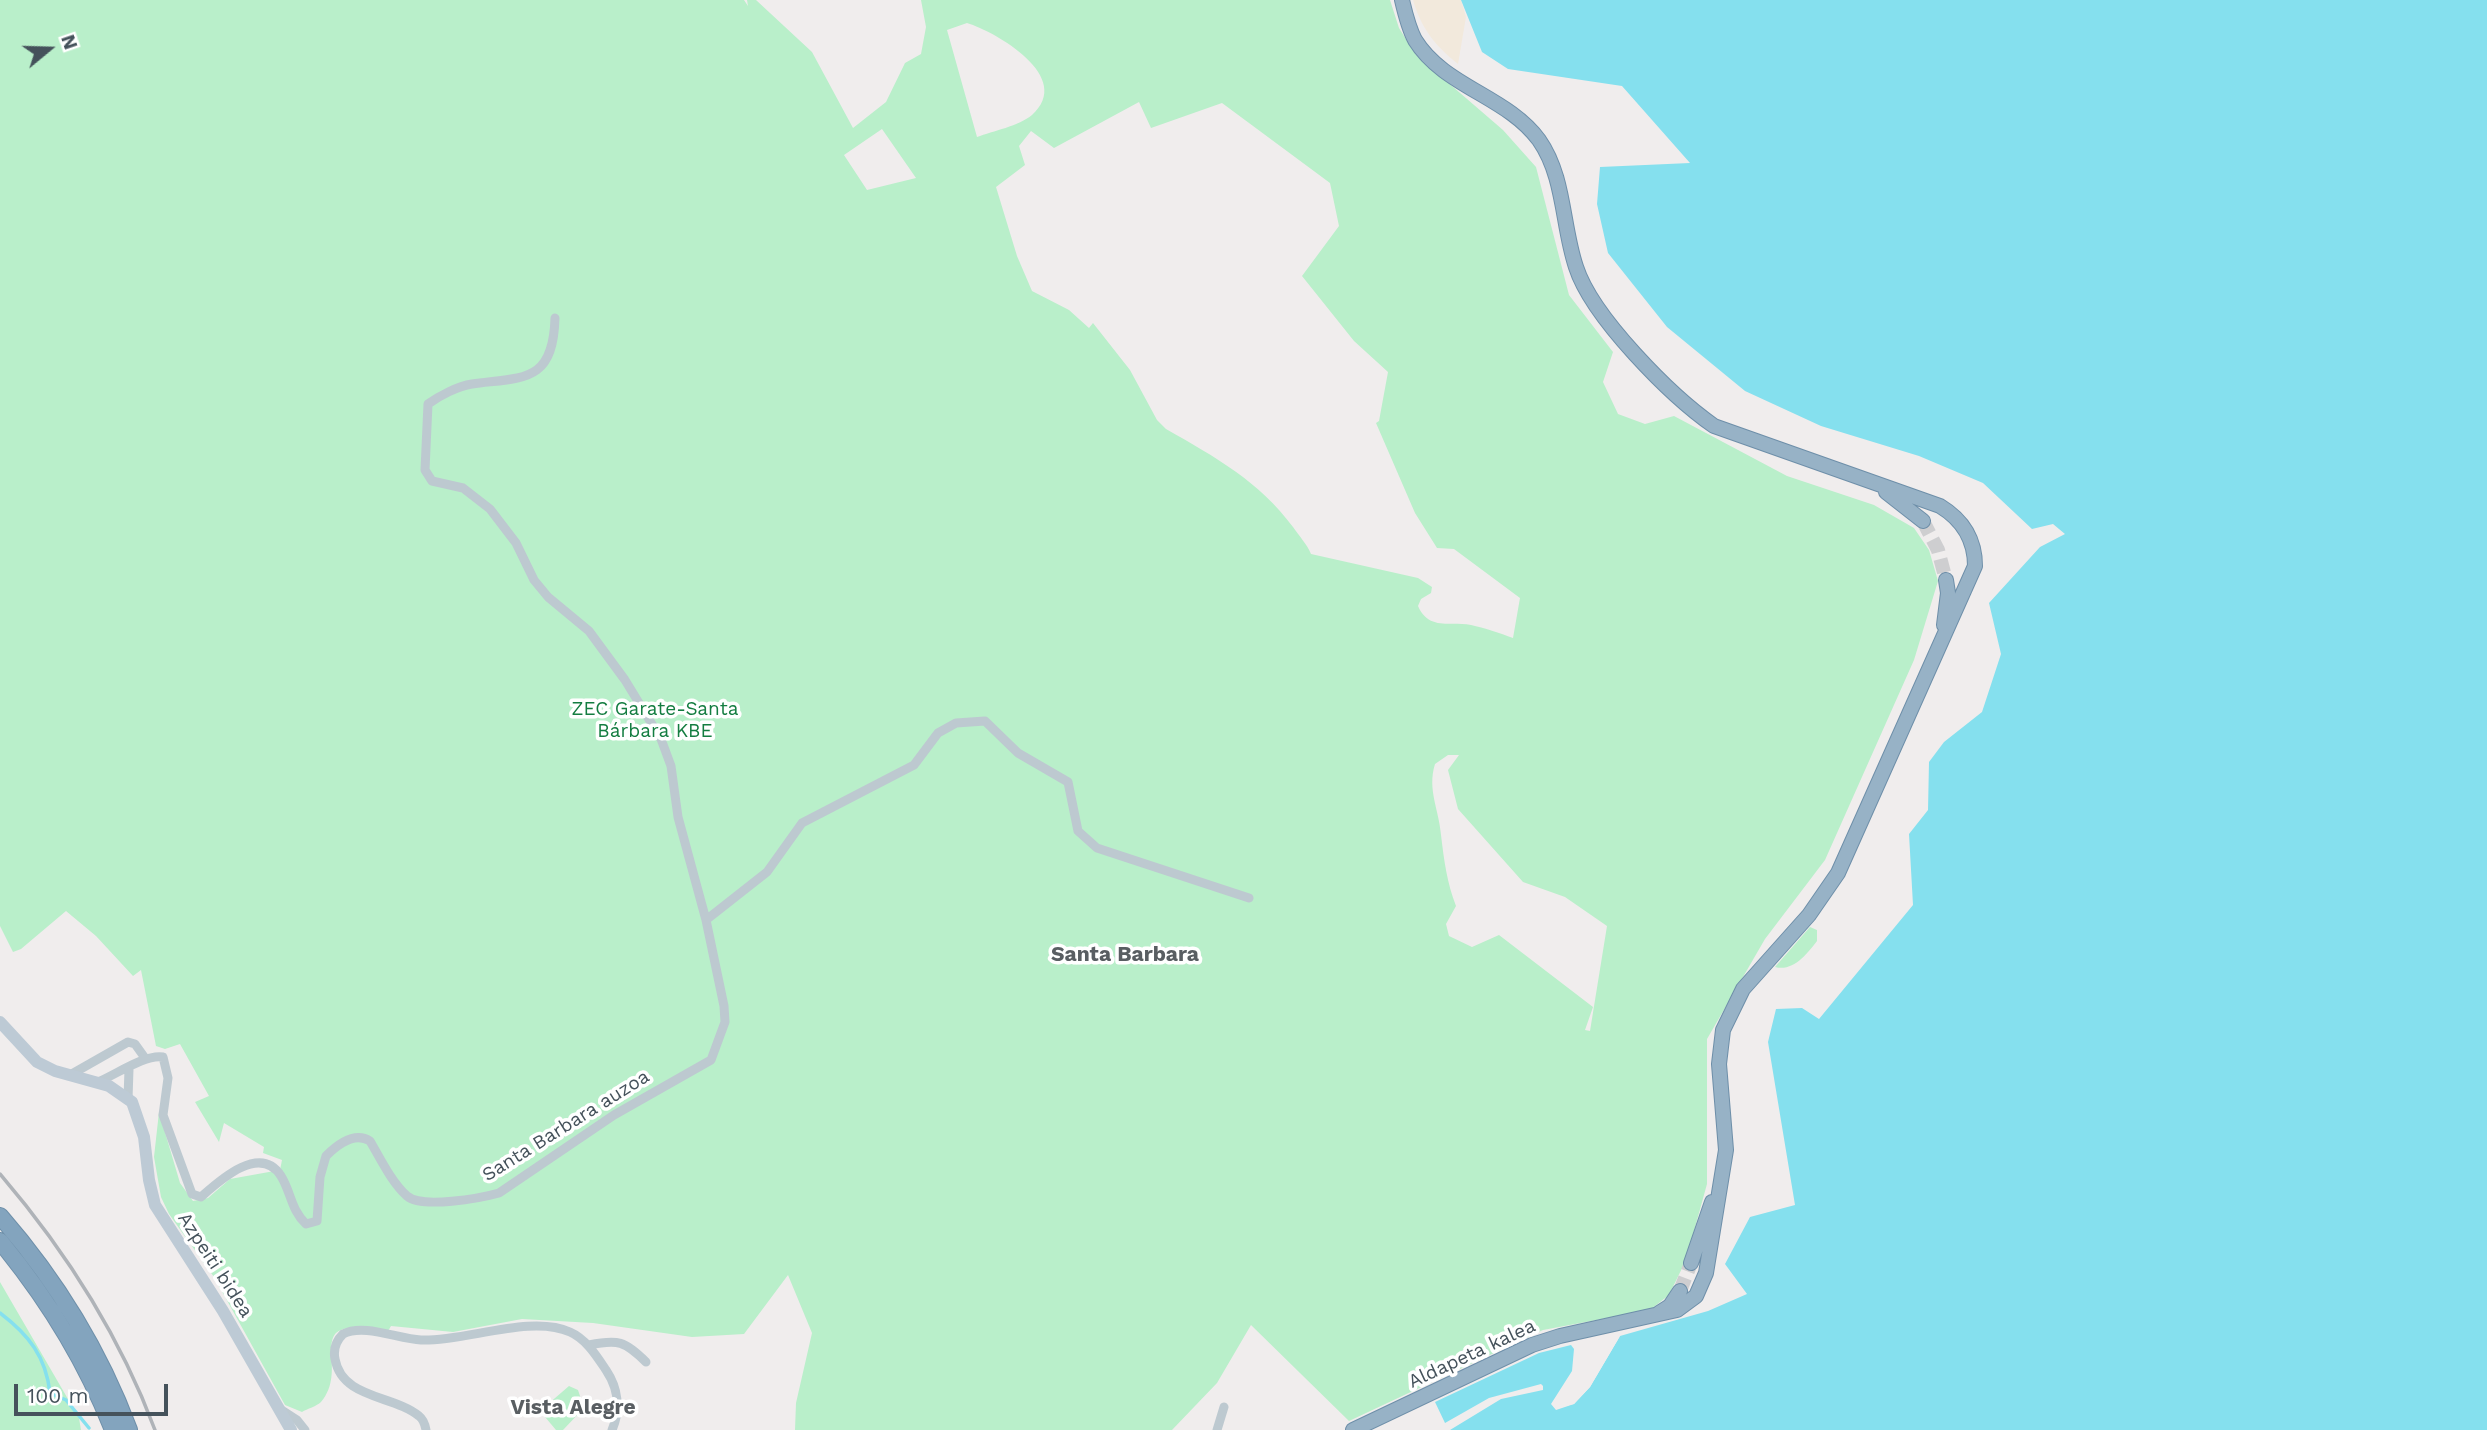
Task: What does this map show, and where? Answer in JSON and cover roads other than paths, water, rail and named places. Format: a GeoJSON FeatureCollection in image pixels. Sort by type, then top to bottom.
{"type":"FeatureCollection","features":[{"type":"Feature","properties":{"kind":"highway"},"geometry":{"type":"LineString","coordinates":[[1402,0],[1414,38],[1429,57],[1443,70],[1512,114],[1539,140],[1555,174],[1575,266],[1592,301],[1685,407],[1714,426],[1880,487],[1940,506],[1960,520],[1970,539],[1975,566],[1838,873],[1809,915],[1743,989],[1728,1014],[1720,1045],[1719,1064],[1727,1150],[1722,1174],[1691,1263]]}},
{"type":"Feature","properties":{"kind":"highway"},"geometry":{"type":"LineString","coordinates":[[1880,487],[1923,521]]}},
{"type":"Feature","properties":{"kind":"highway"},"geometry":{"type":"LineString","coordinates":[[1942,644],[1948,593],[1946,580]]}},
{"type":"Feature","properties":{"kind":"highway","name":"Aldapeta kalea"},"geometry":{"type":"LineString","coordinates":[[1353,1430],[1532,1345],[1560,1336],[1678,1310],[1691,1301],[1700,1289],[1711,1245],[1722,1174]]}},
{"type":"Feature","properties":{"kind":"highway"},"geometry":{"type":"LineString","coordinates":[[0,1216],[70,1310],[102,1367],[129,1430]]}},
{"type":"Feature","properties":{"kind":"highway"},"geometry":{"type":"LineString","coordinates":[[0,1241],[54,1314],[87,1373],[113,1430]]}},
{"type":"Feature","properties":{"kind":"highway"},"geometry":{"type":"LineString","coordinates":[[1652,1317],[1670,1306],[1680,1291]]}},
{"type":"Feature","properties":{"kind":"main road"},"geometry":{"type":"LineString","coordinates":[[0,1022],[19,1046],[37,1062],[98,1082],[121,1092],[128,1100]]}},
{"type":"Feature","properties":{"kind":"main road","name":"Azpeiti bidea"},"geometry":{"type":"LineString","coordinates":[[128,1100],[139,1118],[145,1137],[149,1180],[155,1205],[165,1225],[223,1311],[291,1430]]}},
{"type":"Feature","properties":{"kind":"street","name":"Santa Barbara auzoa"},"geometry":{"type":"LineString","coordinates":[[145,1058],[154,1055],[163,1057],[168,1078],[163,1115],[192,1194],[201,1197],[229,1173],[253,1163],[273,1167],[282,1176],[297,1216],[306,1224],[317,1221],[320,1177],[326,1156],[345,1142],[363,1137],[370,1141],[406,1196],[417,1202],[478,1199],[499,1193],[614,1115],[711,1059],[725,1022],[706,920],[678,817],[666,752],[625,680],[589,631],[548,597],[534,580],[516,544],[490,509],[463,488],[432,481],[425,470],[428,404],[469,384],[501,383],[534,374],[550,355],[555,318]]}},
{"type":"Feature","properties":{"kind":"street"},"geometry":{"type":"LineString","coordinates":[[706,920],[767,872],[802,823],[914,765],[938,733],[956,723],[985,721],[1018,753],[1068,782],[1078,831],[1097,848],[1249,898]]}},
{"type":"Feature","properties":{"kind":"street"},"geometry":{"type":"LineString","coordinates":[[70,1075],[128,1042],[135,1044],[145,1058],[129,1069],[98,1082]]}},
{"type":"Feature","properties":{"kind":"street"},"geometry":{"type":"LineString","coordinates":[[128,1100],[129,1069]]}},
{"type":"Feature","properties":{"kind":"street"},"geometry":{"type":"LineString","coordinates":[[426,1430],[417,1414],[385,1402],[345,1379],[337,1366],[335,1352],[342,1334],[363,1330],[421,1340],[449,1340],[517,1328],[558,1328],[571,1332],[589,1345],[615,1384],[617,1411],[612,1430]]}},
{"type":"Feature","properties":{"kind":"street"},"geometry":{"type":"LineString","coordinates":[[589,1345],[607,1341],[627,1343],[646,1362]]}},
{"type":"Feature","properties":{"kind":"street"},"geometry":{"type":"LineString","coordinates":[[1217,1430],[1224,1407]]}},
{"type":"Feature","properties":{"kind":"street"},"geometry":{"type":"LineString","coordinates":[[280,1409],[296,1419],[305,1430]]}},
{"type":"Feature","properties":{"kind":"water"},"geometry":{"type":"Polygon","coordinates":[[[1461,0],[2487,0],[2487,1430],[1450,1430],[1501,1399],[1543,1390],[1543,1386],[1541,1384],[1489,1398],[1445,1423],[1435,1402],[1539,1353],[1571,1345],[1574,1349],[1572,1371],[1551,1404],[1556,1410],[1574,1404],[1590,1387],[1620,1336],[1708,1311],[1747,1294],[1725,1264],[1750,1217],[1795,1205],[1768,1042],[1776,1009],[1802,1008],[1819,1019],[1913,905],[1909,834],[1928,810],[1929,762],[1944,742],[1982,712],[2001,654],[1989,603],[2040,547],[2065,534],[2053,524],[2032,529],[1983,483],[1919,456],[1821,426],[1745,391],[1667,327],[1608,253],[1597,204],[1600,167],[1690,163],[1622,86],[1508,69],[1482,52],[1461,0]]]}},
{"type":"Feature","properties":{"kind":"waterway"},"geometry":{"type":"LineString","coordinates":[[0,1313],[28,1338],[45,1368],[50,1393],[66,1400],[89,1428]]}},
{"type":"Feature","properties":{"kind":"tunnel"},"geometry":{"type":"LineString","coordinates":[[1923,521],[1938,550],[1946,580]]}},
{"type":"Feature","properties":{"kind":"tunnel"},"geometry":{"type":"LineString","coordinates":[[1680,1291],[1691,1263]]}},
{"type":"Feature","properties":{"kind":"railway"},"geometry":{"type":"LineString","coordinates":[[0,1174],[47,1233],[89,1295],[125,1361],[155,1430]]}},
{"type":"Feature","properties":{"kind":"district","name":"Santa Barbara"},"geometry":{"type":"Point","coordinates":[1125,955]}},
{"type":"Feature","properties":{"kind":"district","name":"Vista Alegre"},"geometry":{"type":"Point","coordinates":[573,1408]}},
{"type":"Feature","properties":{"kind":"park label","name":"ZEC Garate-Santa Bárbara KBE"},"geometry":{"type":"Point","coordinates":[655,720]}}]}
